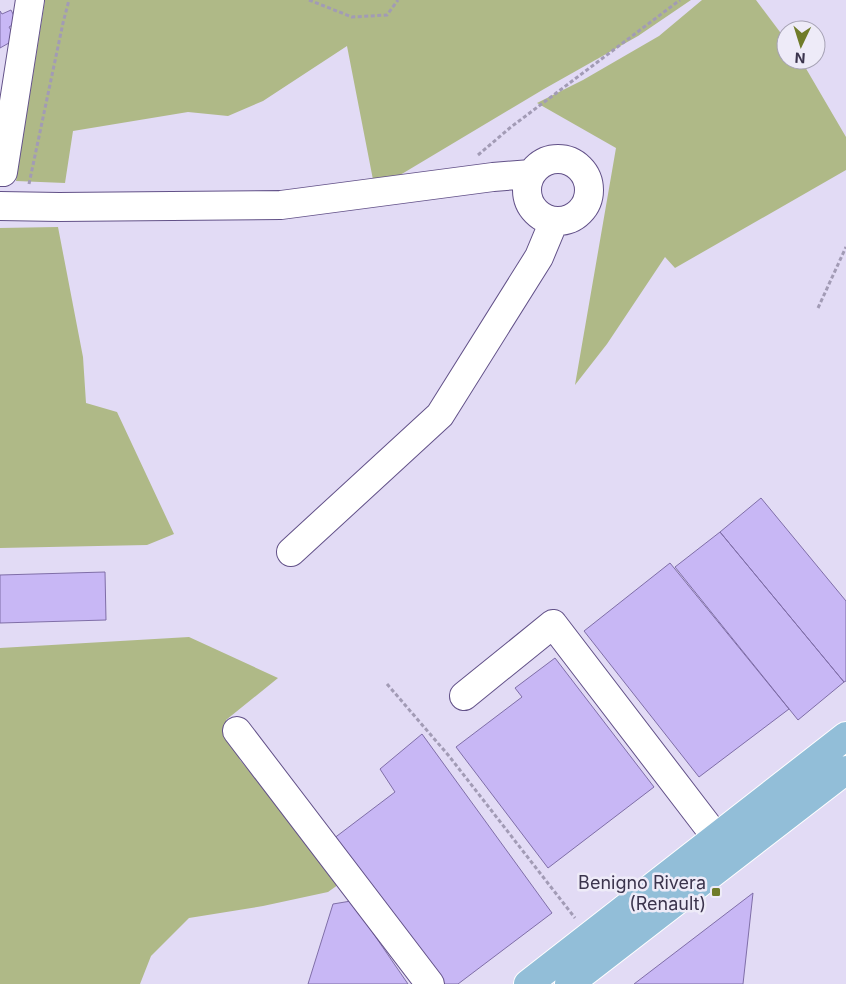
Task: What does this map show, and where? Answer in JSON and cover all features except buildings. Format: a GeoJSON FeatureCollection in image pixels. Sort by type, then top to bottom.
{"type":"FeatureCollection","features":[{"type":"Feature","properties":{"kind":"main road"},"geometry":{"type":"LineString","coordinates":[[528,984],[846,736]]}},
{"type":"Feature","properties":{"kind":"main road"},"geometry":{"type":"LineString","coordinates":[[568,984],[846,770]]}},
{"type":"Feature","properties":{"kind":"street"},"geometry":{"type":"LineString","coordinates":[[0,172],[3,172],[30,0]]}},
{"type":"Feature","properties":{"kind":"street"},"geometry":{"type":"LineString","coordinates":[[555,160],[573,163],[586,177],[589,186],[586,204],[572,218],[564,221],[554,221],[546,219],[532,208],[527,191],[531,174],[545,162],[555,160]]}},
{"type":"Feature","properties":{"kind":"street"},"geometry":{"type":"LineString","coordinates":[[0,206],[281,205],[493,177],[531,174]]}},
{"type":"Feature","properties":{"kind":"street"},"geometry":{"type":"LineString","coordinates":[[291,552],[440,415],[540,258],[554,221]]}},
{"type":"Feature","properties":{"kind":"street"},"geometry":{"type":"LineString","coordinates":[[464,696],[553,624],[716,837]]}},
{"type":"Feature","properties":{"kind":"street"},"geometry":{"type":"LineString","coordinates":[[237,731],[430,984]]}},
{"type":"Feature","properties":{"kind":"path"},"geometry":{"type":"LineString","coordinates":[[29,185],[69,0]]}},
{"type":"Feature","properties":{"kind":"path"},"geometry":{"type":"LineString","coordinates":[[308,0],[352,17],[387,15],[398,0]]}},
{"type":"Feature","properties":{"kind":"path"},"geometry":{"type":"LineString","coordinates":[[473,159],[511,127],[680,0]]}},
{"type":"Feature","properties":{"kind":"path"},"geometry":{"type":"LineString","coordinates":[[818,308],[846,247]]}},
{"type":"Feature","properties":{"kind":"path"},"geometry":{"type":"LineString","coordinates":[[387,684],[449,756],[589,936]]}},
{"type":"Feature","properties":{"kind":"green space"},"geometry":{"type":"Polygon","coordinates":[[[45,0],[691,0],[638,36],[544,89],[375,190],[347,46],[263,101],[228,116],[188,112],[73,131],[65,183],[16,181],[45,0]]]}},
{"type":"Feature","properties":{"kind":"green space"},"geometry":{"type":"Polygon","coordinates":[[[702,0],[756,0],[776,27],[776,70],[807,70],[846,137],[846,170],[675,268],[665,257],[607,344],[575,385],[616,148],[537,103],[583,80],[659,36],[702,0]]]}},
{"type":"Feature","properties":{"kind":"green space"},"geometry":{"type":"Polygon","coordinates":[[[58,227],[83,357],[86,403],[117,412],[174,534],[147,545],[0,548],[0,228],[58,227]]]}},
{"type":"Feature","properties":{"kind":"green space"},"geometry":{"type":"Polygon","coordinates":[[[189,637],[278,678],[226,720],[240,760],[342,882],[328,892],[263,906],[189,918],[151,956],[140,984],[0,984],[0,648],[189,637]]]}},
{"type":"Feature","properties":{"kind":"place","name":"Benigno Rivera (Renault)"},"geometry":{"type":"Point","coordinates":[716,892]}}]}
